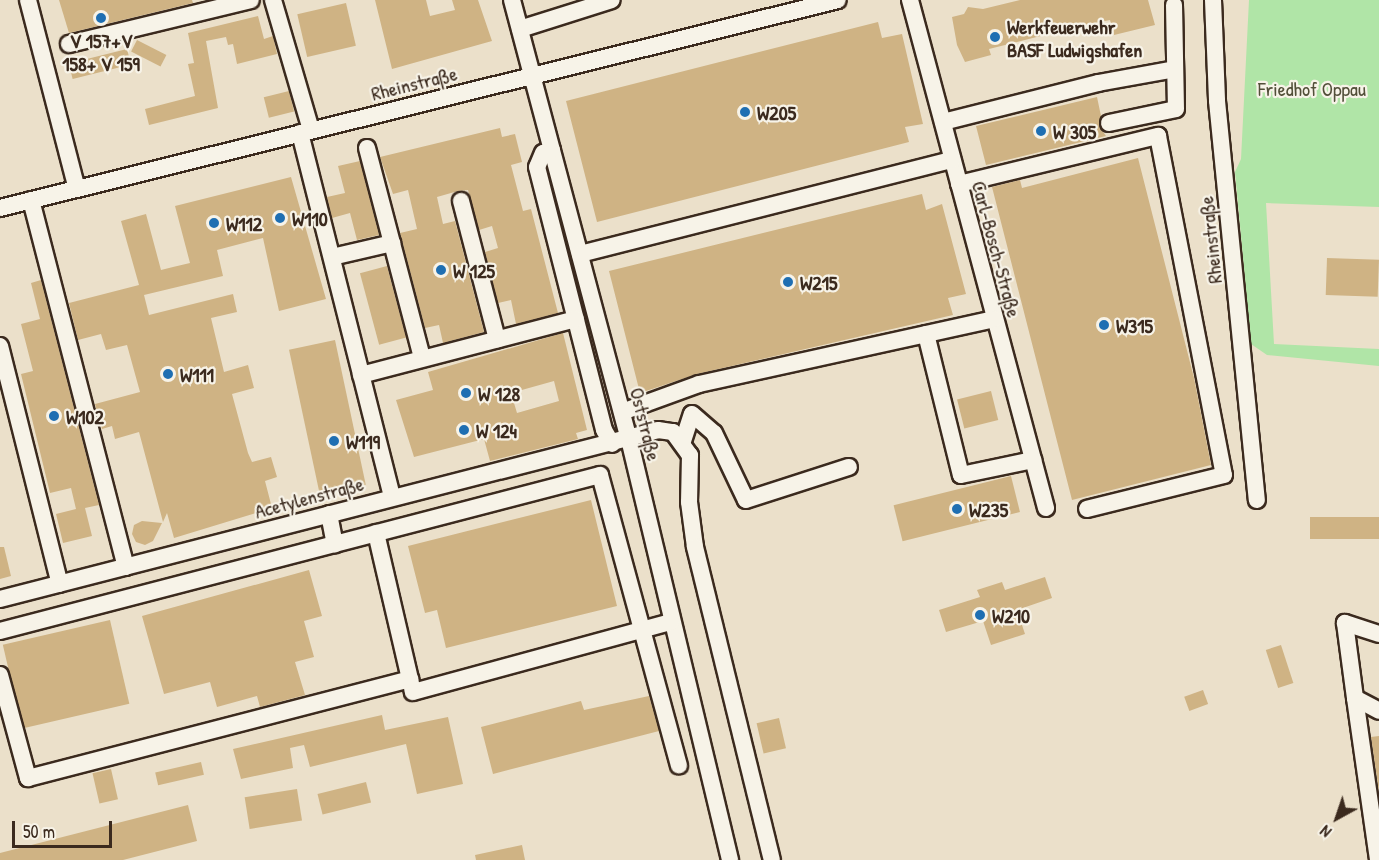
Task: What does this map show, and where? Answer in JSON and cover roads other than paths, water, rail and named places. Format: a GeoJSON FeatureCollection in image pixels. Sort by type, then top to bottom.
{"type":"FeatureCollection","features":[{"type":"Feature","properties":{"kind":"street"},"geometry":{"type":"LineString","coordinates":[[28,0],[77,189]]}},
{"type":"Feature","properties":{"kind":"street"},"geometry":{"type":"LineString","coordinates":[[69,44],[212,5],[251,0]]}},
{"type":"Feature","properties":{"kind":"street"},"geometry":{"type":"LineString","coordinates":[[273,0],[306,132],[332,257],[392,497]]}},
{"type":"Feature","properties":{"kind":"street","name":"Oststraße"},"geometry":{"type":"LineString","coordinates":[[512,0],[629,439],[671,622],[730,860]]}},
{"type":"Feature","properties":{"kind":"street"},"geometry":{"type":"LineString","coordinates":[[520,29],[612,0]]}},
{"type":"Feature","properties":{"kind":"street","name":"Rheinstraße"},"geometry":{"type":"LineString","coordinates":[[0,208],[838,0]]}},
{"type":"Feature","properties":{"kind":"street","name":"Carl-Bosch-Straße"},"geometry":{"type":"LineString","coordinates":[[910,0],[1046,508]]}},
{"type":"Feature","properties":{"kind":"street","name":"Rheinstraße"},"geometry":{"type":"LineString","coordinates":[[1213,0],[1217,100],[1257,500]]}},
{"type":"Feature","properties":{"kind":"street"},"geometry":{"type":"LineString","coordinates":[[1109,123],[1176,109],[1174,4]]}},
{"type":"Feature","properties":{"kind":"street"},"geometry":{"type":"LineString","coordinates":[[943,122],[1098,83],[1175,69]]}},
{"type":"Feature","properties":{"kind":"street"},"geometry":{"type":"LineString","coordinates":[[959,184],[1158,136],[1224,475],[1087,509]]}},
{"type":"Feature","properties":{"kind":"street"},"geometry":{"type":"LineString","coordinates":[[367,148],[422,358]]}},
{"type":"Feature","properties":{"kind":"street"},"geometry":{"type":"LineString","coordinates":[[552,150],[543,153],[537,167],[604,430],[612,444]]}},
{"type":"Feature","properties":{"kind":"street"},"geometry":{"type":"LineString","coordinates":[[580,254],[952,160]]}},
{"type":"Feature","properties":{"kind":"street"},"geometry":{"type":"LineString","coordinates":[[31,200],[126,567]]}},
{"type":"Feature","properties":{"kind":"street"},"geometry":{"type":"LineString","coordinates":[[461,201],[497,339]]}},
{"type":"Feature","properties":{"kind":"street"},"geometry":{"type":"LineString","coordinates":[[332,257],[392,243]]}},
{"type":"Feature","properties":{"kind":"street"},"geometry":{"type":"LineString","coordinates":[[361,375],[576,319]]}},
{"type":"Feature","properties":{"kind":"street"},"geometry":{"type":"LineString","coordinates":[[622,412],[685,390],[994,319]]}},
{"type":"Feature","properties":{"kind":"street"},"geometry":{"type":"LineString","coordinates":[[926,334],[961,475],[1033,460]]}},
{"type":"Feature","properties":{"kind":"street"},"geometry":{"type":"LineString","coordinates":[[0,346],[60,584]]}},
{"type":"Feature","properties":{"kind":"street"},"geometry":{"type":"LineString","coordinates":[[685,390],[692,414],[714,432],[746,500],[849,467]]}},
{"type":"Feature","properties":{"kind":"street"},"geometry":{"type":"LineString","coordinates":[[692,414],[683,441],[690,455],[688,502],[694,547],[772,860]]}},
{"type":"Feature","properties":{"kind":"street","name":"Acetylenstraße"},"geometry":{"type":"LineString","coordinates":[[0,599],[392,497],[612,444],[658,430],[673,432],[683,441]]}},
{"type":"Feature","properties":{"kind":"street"},"geometry":{"type":"LineString","coordinates":[[0,631],[600,476],[679,765]]}},
{"type":"Feature","properties":{"kind":"street"},"geometry":{"type":"LineString","coordinates":[[329,514],[335,544]]}},
{"type":"Feature","properties":{"kind":"street"},"geometry":{"type":"LineString","coordinates":[[376,533],[413,692],[671,622]]}},
{"type":"Feature","properties":{"kind":"street"},"geometry":{"type":"LineString","coordinates":[[1378,860],[1345,623],[1379,634]]}},
{"type":"Feature","properties":{"kind":"street"},"geometry":{"type":"LineString","coordinates":[[0,675],[28,778],[410,679]]}},
{"type":"Feature","properties":{"kind":"street"},"geometry":{"type":"LineString","coordinates":[[1355,698],[1379,711]]}},
{"type":"Feature","properties":{"kind":"place","name":"V 157+V 158+ V 159"},"geometry":{"type":"Point","coordinates":[101,18]}},
{"type":"Feature","properties":{"kind":"place","name":"Werkfeuerwehr BASF Ludwigshafen"},"geometry":{"type":"Point","coordinates":[995,37]}},
{"type":"Feature","properties":{"kind":"place","name":"W205"},"geometry":{"type":"Point","coordinates":[745,112]}},
{"type":"Feature","properties":{"kind":"place","name":"W 305"},"geometry":{"type":"Point","coordinates":[1041,131]}},
{"type":"Feature","properties":{"kind":"place","name":"W110"},"geometry":{"type":"Point","coordinates":[280,218]}},
{"type":"Feature","properties":{"kind":"place","name":"W112"},"geometry":{"type":"Point","coordinates":[214,223]}},
{"type":"Feature","properties":{"kind":"place","name":"W 125"},"geometry":{"type":"Point","coordinates":[441,270]}},
{"type":"Feature","properties":{"kind":"place","name":"W215"},"geometry":{"type":"Point","coordinates":[788,282]}},
{"type":"Feature","properties":{"kind":"place","name":"W315"},"geometry":{"type":"Point","coordinates":[1104,325]}},
{"type":"Feature","properties":{"kind":"place","name":"W111"},"geometry":{"type":"Point","coordinates":[168,374]}},
{"type":"Feature","properties":{"kind":"place","name":"W 128"},"geometry":{"type":"Point","coordinates":[466,393]}},
{"type":"Feature","properties":{"kind":"place","name":"W102"},"geometry":{"type":"Point","coordinates":[54,416]}},
{"type":"Feature","properties":{"kind":"place","name":"W 124"},"geometry":{"type":"Point","coordinates":[464,430]}},
{"type":"Feature","properties":{"kind":"place","name":"W119"},"geometry":{"type":"Point","coordinates":[334,441]}},
{"type":"Feature","properties":{"kind":"place","name":"W235"},"geometry":{"type":"Point","coordinates":[957,509]}},
{"type":"Feature","properties":{"kind":"place","name":"W210"},"geometry":{"type":"Point","coordinates":[980,615]}},
{"type":"Feature","properties":{"kind":"park label","name":"Friedhof Oppau"},"geometry":{"type":"Point","coordinates":[1312,88]}}]}
